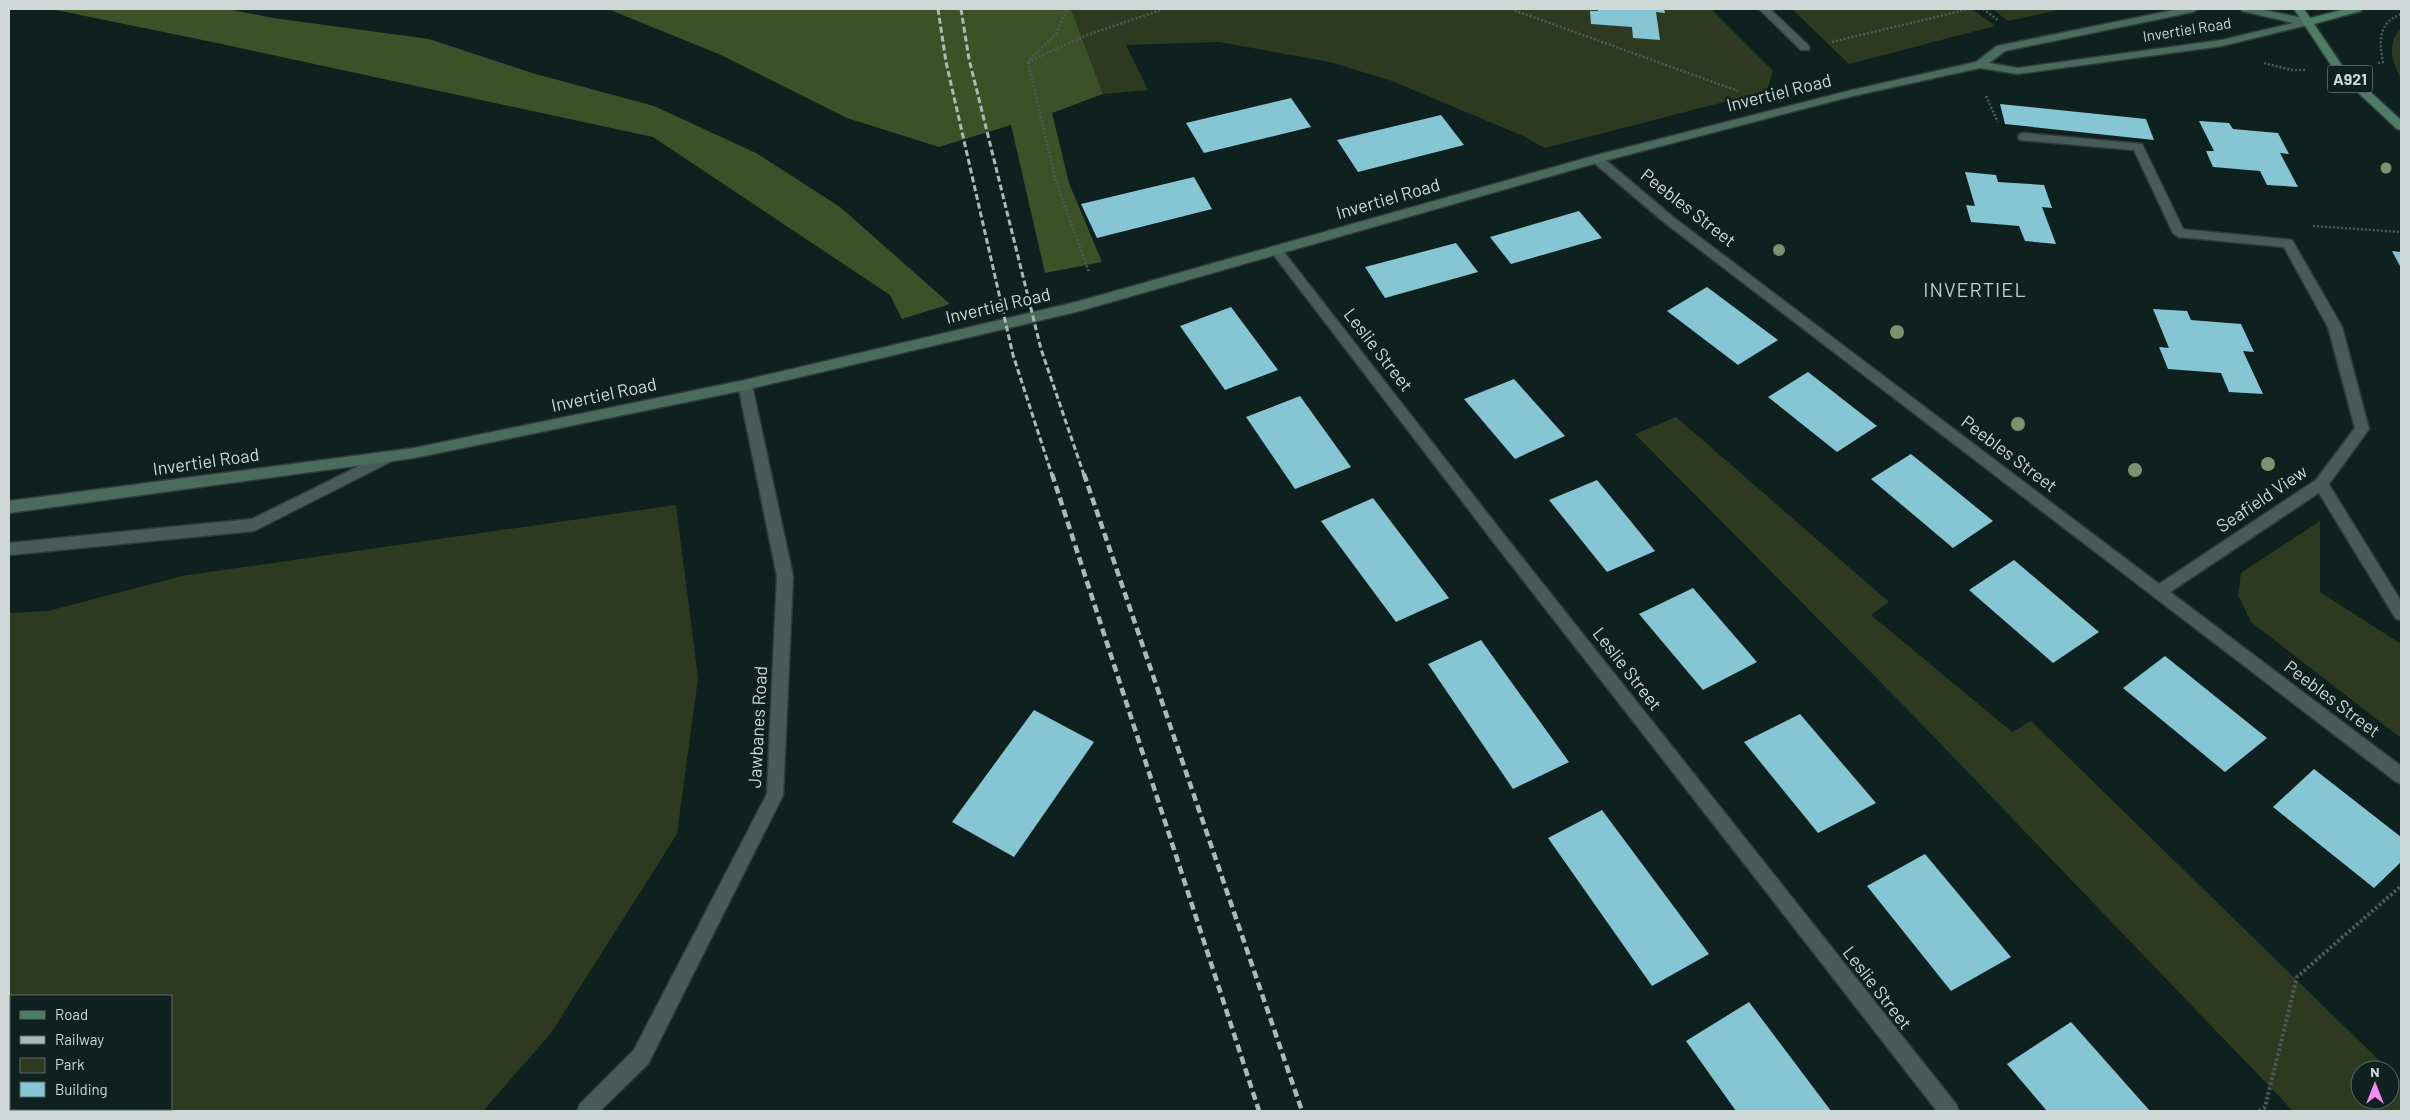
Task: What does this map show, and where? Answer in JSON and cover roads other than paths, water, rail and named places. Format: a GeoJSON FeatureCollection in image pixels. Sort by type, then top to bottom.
{"type":"FeatureCollection","features":[{"type":"Feature","properties":{"kind":"main road","name":"Invertiel Road"},"geometry":{"type":"LineString","coordinates":[[1974,66],[2001,48],[2193,9]]}},
{"type":"Feature","properties":{"kind":"main road"},"geometry":{"type":"LineString","coordinates":[[2246,9],[2308,22],[2357,9]]}},
{"type":"Feature","properties":{"kind":"main road","name":"A921"},"geometry":{"type":"LineString","coordinates":[[2299,9],[2339,69],[2401,126]]}},
{"type":"Feature","properties":{"kind":"main road","name":"Invertiel Road"},"geometry":{"type":"LineString","coordinates":[[9,507],[414,453],[745,386],[1076,307],[1597,159],[1852,93],[1974,66],[2018,71],[2027,70],[2222,43],[2308,22]]}},
{"type":"Feature","properties":{"kind":"street"},"geometry":{"type":"LineString","coordinates":[[1764,9],[1805,48]]}},
{"type":"Feature","properties":{"kind":"street","name":"Seafield View"},"geometry":{"type":"LineString","coordinates":[[2024,137],[2138,147],[2178,233],[2288,243],[2335,326],[2362,429],[2321,484],[2160,591]]}},
{"type":"Feature","properties":{"kind":"street","name":"Peebles Street"},"geometry":{"type":"LineString","coordinates":[[1597,159],[1669,220],[2160,591],[2401,776]]}},
{"type":"Feature","properties":{"kind":"street","name":"Leslie Street"},"geometry":{"type":"LineString","coordinates":[[1276,250],[1512,556],[1949,1111]]}},
{"type":"Feature","properties":{"kind":"street","name":"Jawbanes Road"},"geometry":{"type":"LineString","coordinates":[[587,1111],[641,1057],[775,795],[785,576],[745,386]]}},
{"type":"Feature","properties":{"kind":"street"},"geometry":{"type":"LineString","coordinates":[[9,549],[254,525],[389,456]]}},
{"type":"Feature","properties":{"kind":"street"},"geometry":{"type":"LineString","coordinates":[[2321,484],[2401,614]]}},
{"type":"Feature","properties":{"kind":"railway"},"geometry":{"type":"LineString","coordinates":[[938,9],[946,62],[1013,355],[1052,475]]}},
{"type":"Feature","properties":{"kind":"railway"},"geometry":{"type":"LineString","coordinates":[[961,9],[969,59],[1041,349],[1084,475]]}},
{"type":"Feature","properties":{"kind":"railway"},"geometry":{"type":"LineString","coordinates":[[1052,474],[1259,1111]]}},
{"type":"Feature","properties":{"kind":"railway"},"geometry":{"type":"LineString","coordinates":[[1084,474],[1302,1111]]}},
{"type":"Feature","properties":{"kind":"district","name":"INVERTIEL"},"geometry":{"type":"Point","coordinates":[1975,290]}}]}
